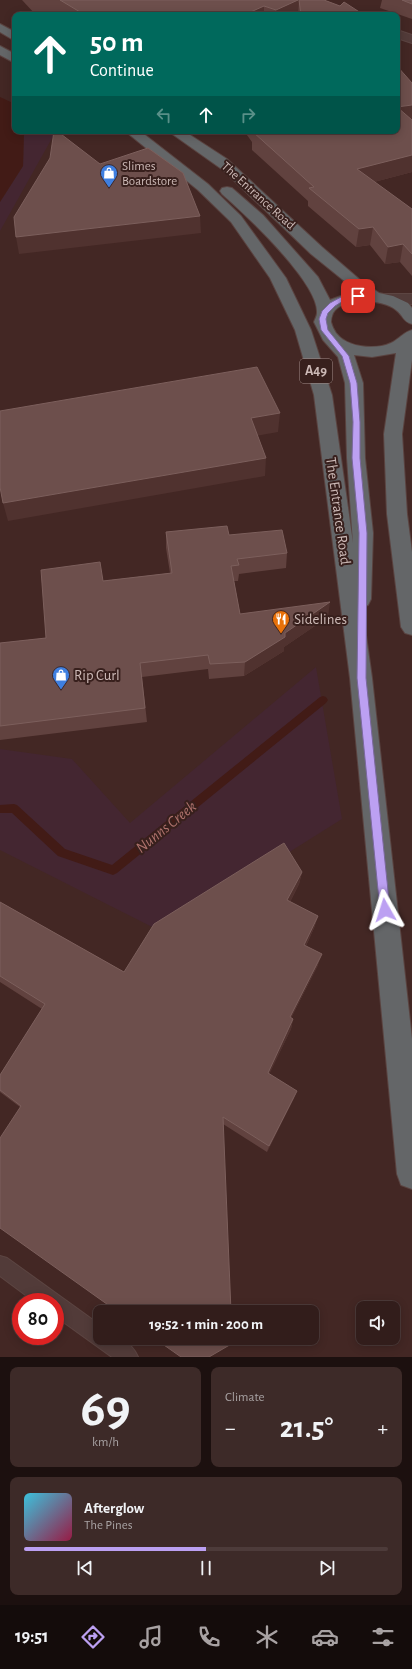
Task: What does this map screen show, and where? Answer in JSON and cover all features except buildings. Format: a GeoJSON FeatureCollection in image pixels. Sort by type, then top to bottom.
{"type":"FeatureCollection","features":[{"type":"Feature","properties":{"kind":"highway"},"geometry":{"type":"LineString","coordinates":[[0,26],[12,35]]}},
{"type":"Feature","properties":{"kind":"highway"},"geometry":{"type":"LineString","coordinates":[[0,50],[12,57]]}},
{"type":"Feature","properties":{"kind":"highway","name":"The Entrance Road"},"geometry":{"type":"LineString","coordinates":[[136,134],[203,187],[236,219],[278,278],[304,330],[323,395],[361,678],[412,1174]]}},
{"type":"Feature","properties":{"kind":"highway","name":"A49"},"geometry":{"type":"LineString","coordinates":[[137,134],[188,162],[227,191],[258,218],[312,280],[322,298],[325,312],[322,319],[325,330],[346,356],[354,383],[356,458],[363,533],[361,678]]}},
{"type":"Feature","properties":{"kind":"highway","name":"The Entrance Road"},"geometry":{"type":"LineString","coordinates":[[180,134],[227,166],[332,265],[379,298],[400,305],[412,319]]}},
{"type":"Feature","properties":{"kind":"highway"},"geometry":{"type":"LineString","coordinates":[[325,312],[333,304],[344,299],[358,296],[379,298]]}},
{"type":"Feature","properties":{"kind":"highway","name":"A49"},"geometry":{"type":"LineString","coordinates":[[333,340],[346,348],[362,352],[380,352],[395,349],[409,339]]}},
{"type":"Feature","properties":{"kind":"highway","name":"A49"},"geometry":{"type":"LineString","coordinates":[[409,339],[393,434],[396,514],[412,627]]}},
{"type":"Feature","properties":{"kind":"street"},"geometry":{"type":"LineString","coordinates":[[400,35],[412,39]]}},
{"type":"Feature","properties":{"kind":"street"},"geometry":{"type":"LineString","coordinates":[[379,298],[412,299]]}},
{"type":"Feature","properties":{"kind":"lane"},"geometry":{"type":"LineString","coordinates":[[0,1265],[39,1293]]}},
{"type":"Feature","properties":{"kind":"lane"},"geometry":{"type":"LineString","coordinates":[[64,1310],[93,1331]]}},
{"type":"Feature","properties":{"kind":"lane"},"geometry":{"type":"LineString","coordinates":[[112,1345],[128,1357]]}},
{"type":"Feature","properties":{"kind":"shaded area"},"geometry":{"type":"Polygon","coordinates":[[[0,97],[12,103],[12,134],[24,134],[23,166],[0,202],[0,97]]]}},
{"type":"Feature","properties":{"kind":"shaded area"},"geometry":{"type":"Polygon","coordinates":[[[24,134],[54,134],[0,231],[0,202],[23,166],[24,134]]]}},
{"type":"Feature","properties":{"kind":"shaded area"},"geometry":{"type":"Polygon","coordinates":[[[316,667],[342,819],[162,932],[0,850],[0,749],[72,759],[130,823],[316,667]]]}},
{"type":"Feature","properties":{"kind":"waterway","name":"Nunns Creek"},"geometry":{"type":"LineString","coordinates":[[0,809],[14,808],[62,853],[113,870],[323,700]]}},
{"type":"Feature","properties":{"kind":"place","name":"Slimes Boardstore"},"geometry":{"type":"Point","coordinates":[109,188]}},
{"type":"Feature","properties":{"kind":"place","name":"Sidelines"},"geometry":{"type":"Point","coordinates":[281,634]}},
{"type":"Feature","properties":{"kind":"place","name":"Rip Curl"},"geometry":{"type":"Point","coordinates":[61,690]}},
{"type":"Feature","properties":{"kind":"route"},"geometry":{"type":"LineString","coordinates":[[358,296],[344,299],[333,304],[325,312],[322,319],[325,330],[346,356],[354,383],[356,458],[363,533],[361,678],[385,910]]}}]}
